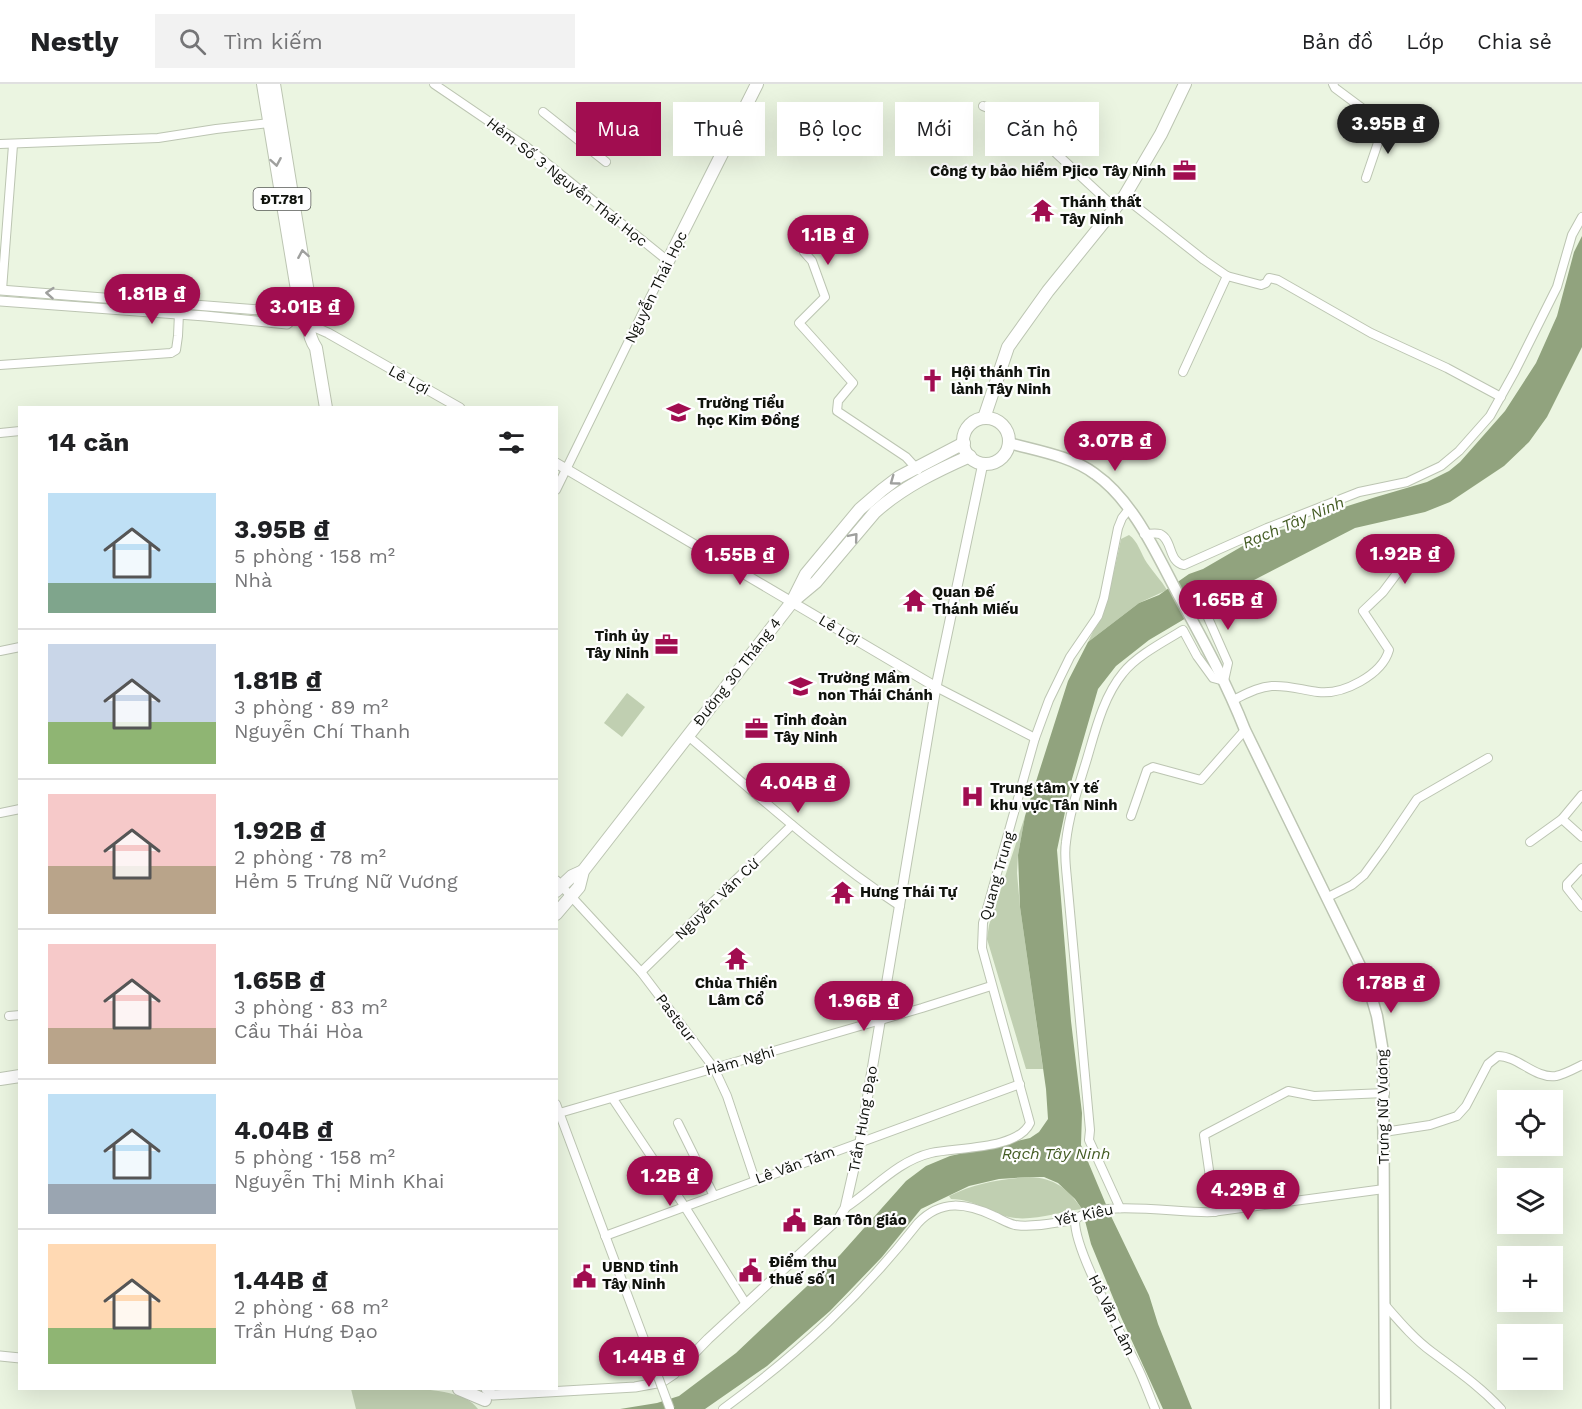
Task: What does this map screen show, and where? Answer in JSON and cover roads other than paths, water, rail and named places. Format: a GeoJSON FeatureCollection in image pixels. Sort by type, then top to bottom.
{"type":"FeatureCollection","features":[{"type":"Feature","properties":{"kind":"main road","name":"ĐT.781"},"geometry":{"type":"LineString","coordinates":[[263,84],[300,302],[306,312]]}},
{"type":"Feature","properties":{"kind":"main road","name":"ĐT.781"},"geometry":{"type":"LineString","coordinates":[[274,84],[309,299],[306,312]]}},
{"type":"Feature","properties":{"kind":"main road","name":"Nguyễn Thái Học"},"geometry":{"type":"LineString","coordinates":[[668,261],[757,84]]}},
{"type":"Feature","properties":{"kind":"main road"},"geometry":{"type":"LineString","coordinates":[[984,418],[1008,346],[1048,291],[1124,196],[1161,134],[1185,84]]}},
{"type":"Feature","properties":{"kind":"main road"},"geometry":{"type":"LineString","coordinates":[[306,312],[311,341],[308,349],[318,406]]}},
{"type":"Feature","properties":{"kind":"main road"},"geometry":{"type":"LineString","coordinates":[[311,341],[316,348],[326,406]]}},
{"type":"Feature","properties":{"kind":"main road"},"geometry":{"type":"LineString","coordinates":[[984,418],[997,421],[1002,425],[1009,436],[1009,443],[1007,450],[997,461],[982,464],[970,456],[964,443],[967,428],[984,418]]}},
{"type":"Feature","properties":{"kind":"main road"},"geometry":{"type":"LineString","coordinates":[[792,602],[806,574],[846,525],[882,490],[916,467],[964,443]]}},
{"type":"Feature","properties":{"kind":"main road"},"geometry":{"type":"LineString","coordinates":[[1009,443],[1065,459],[1094,472],[1112,487],[1144,534]]}},
{"type":"Feature","properties":{"kind":"main road","name":"Đường 30 Tháng 4"},"geometry":{"type":"LineString","coordinates":[[558,912],[579,887],[583,871],[792,602],[816,582],[875,512],[923,479],[970,456]]}},
{"type":"Feature","properties":{"kind":"main road","name":"Trưng Nữ Vương"},"geometry":{"type":"LineString","coordinates":[[1144,534],[1215,662],[1245,730],[1366,978],[1374,1007],[1383,1052],[1385,1093],[1385,1409]]}},
{"type":"Feature","properties":{"kind":"main road","name":"Đường 30 Tháng 4"},"geometry":{"type":"LineString","coordinates":[[558,885],[583,871]]}},
{"type":"Feature","properties":{"kind":"main road"},"geometry":{"type":"LineString","coordinates":[[0,1079],[18,1076]]}},
{"type":"Feature","properties":{"kind":"main road","name":"Trần Hưng Đạo"},"geometry":{"type":"LineString","coordinates":[[462,1390],[486,1398]]}},
{"type":"Feature","properties":{"kind":"street","name":"Hẻm Số 3 Nguyễn Thái Học"},"geometry":{"type":"LineString","coordinates":[[434,84],[528,148],[668,261]]}},
{"type":"Feature","properties":{"kind":"street"},"geometry":{"type":"LineString","coordinates":[[1333,84],[1335,88],[1374,117],[1385,122],[1366,178]]}},
{"type":"Feature","properties":{"kind":"street"},"geometry":{"type":"LineString","coordinates":[[983,106],[1008,116],[1030,129],[1115,208]]}},
{"type":"Feature","properties":{"kind":"street"},"geometry":{"type":"LineString","coordinates":[[543,112],[606,162]]}},
{"type":"Feature","properties":{"kind":"street"},"geometry":{"type":"LineString","coordinates":[[0,144],[158,138],[269,123]]}},
{"type":"Feature","properties":{"kind":"street"},"geometry":{"type":"LineString","coordinates":[[1,290],[7,240],[13,145]]}},
{"type":"Feature","properties":{"kind":"street"},"geometry":{"type":"LineString","coordinates":[[1124,196],[1227,276],[1261,285],[1269,278],[1278,280],[1371,333],[1447,368],[1501,397]]}},
{"type":"Feature","properties":{"kind":"street"},"geometry":{"type":"LineString","coordinates":[[1144,534],[1163,536],[1174,559],[1184,565],[1266,528],[1359,492],[1407,482],[1441,466],[1459,451],[1490,416],[1501,397],[1557,287],[1572,235],[1582,217]]}},
{"type":"Feature","properties":{"kind":"street"},"geometry":{"type":"LineString","coordinates":[[804,252],[812,261],[825,297],[799,323],[853,382],[838,401],[837,411],[906,457],[923,479]]}},
{"type":"Feature","properties":{"kind":"street","name":"Nguyễn Thái Học"},"geometry":{"type":"LineString","coordinates":[[558,485],[668,261]]}},
{"type":"Feature","properties":{"kind":"street"},"geometry":{"type":"LineString","coordinates":[[1183,372],[1227,276]]}},
{"type":"Feature","properties":{"kind":"street","name":"Lê Lợi"},"geometry":{"type":"LineString","coordinates":[[1,290],[286,312],[328,333],[456,406]]}},
{"type":"Feature","properties":{"kind":"street"},"geometry":{"type":"LineString","coordinates":[[78,295],[78,305]]}},
{"type":"Feature","properties":{"kind":"street"},"geometry":{"type":"LineString","coordinates":[[0,301],[78,305],[287,324],[294,318]]}},
{"type":"Feature","properties":{"kind":"street"},"geometry":{"type":"LineString","coordinates":[[205,305],[205,316]]}},
{"type":"Feature","properties":{"kind":"street"},"geometry":{"type":"LineString","coordinates":[[0,365],[171,353],[176,350],[178,314]]}},
{"type":"Feature","properties":{"kind":"street"},"geometry":{"type":"LineString","coordinates":[[0,433],[18,431]]}},
{"type":"Feature","properties":{"kind":"street","name":"Lê Lợi"},"geometry":{"type":"LineString","coordinates":[[558,464],[936,687]]}},
{"type":"Feature","properties":{"kind":"street","name":"Trần Hưng Đạo"},"geometry":{"type":"LineString","coordinates":[[486,1398],[636,1387],[662,1382],[674,1374],[746,1304],[828,1230],[845,1208],[860,1142],[936,687],[982,464]]}},
{"type":"Feature","properties":{"kind":"street","name":"Quang Trung"},"geometry":{"type":"LineString","coordinates":[[845,1208],[905,1164],[929,1153],[1015,1138],[1024,1132],[1030,1123],[991,986],[982,948],[982,923],[1035,738],[1049,700],[1070,657],[1098,616],[1104,598],[1118,528],[1129,509]]}},
{"type":"Feature","properties":{"kind":"street"},"geometry":{"type":"LineString","coordinates":[[1233,700],[1253,690],[1269,687],[1284,686],[1320,692],[1344,687],[1365,679],[1379,667],[1387,657],[1389,650],[1363,611],[1383,592],[1401,568],[1415,556],[1420,546]]}},
{"type":"Feature","properties":{"kind":"street"},"geometry":{"type":"LineString","coordinates":[[1120,1208],[1089,1140],[1090,1130],[1065,845],[1077,793],[1098,722],[1124,672],[1163,642],[1183,630],[1197,657],[1213,678],[1224,681],[1228,663],[1205,611],[1250,586]]}},
{"type":"Feature","properties":{"kind":"street"},"geometry":{"type":"LineString","coordinates":[[1,649],[18,647]]}},
{"type":"Feature","properties":{"kind":"street"},"geometry":{"type":"LineString","coordinates":[[936,687],[1035,738]]}},
{"type":"Feature","properties":{"kind":"street"},"geometry":{"type":"LineString","coordinates":[[1131,816],[1147,770],[1153,767],[1201,780],[1245,730]]}},
{"type":"Feature","properties":{"kind":"street"},"geometry":{"type":"LineString","coordinates":[[687,735],[792,825],[866,884],[900,906]]}},
{"type":"Feature","properties":{"kind":"street"},"geometry":{"type":"LineString","coordinates":[[1328,897],[1352,885],[1364,875],[1417,799],[1488,758]]}},
{"type":"Feature","properties":{"kind":"street"},"geometry":{"type":"LineString","coordinates":[[1530,842],[1562,819],[1582,795]]}},
{"type":"Feature","properties":{"kind":"street"},"geometry":{"type":"LineString","coordinates":[[0,813],[18,809]]}},
{"type":"Feature","properties":{"kind":"street"},"geometry":{"type":"LineString","coordinates":[[1562,819],[1582,837]]}},
{"type":"Feature","properties":{"kind":"street","name":"Nguyễn Văn Cừ"},"geometry":{"type":"LineString","coordinates":[[641,972],[792,825]]}},
{"type":"Feature","properties":{"kind":"street"},"geometry":{"type":"LineString","coordinates":[[1582,868],[1567,888],[1582,907]]}},
{"type":"Feature","properties":{"kind":"street","name":"Pasteur"},"geometry":{"type":"LineString","coordinates":[[558,885],[572,895],[641,972],[714,1068],[727,1096],[755,1180]]}},
{"type":"Feature","properties":{"kind":"street","name":"Hàm Nghi"},"geometry":{"type":"LineString","coordinates":[[558,1114],[991,986]]}},
{"type":"Feature","properties":{"kind":"street"},"geometry":{"type":"LineString","coordinates":[[9,1016],[18,1015]]}},
{"type":"Feature","properties":{"kind":"street"},"geometry":{"type":"LineString","coordinates":[[1384,1132],[1430,1125],[1457,1116],[1466,1106],[1488,1064],[1498,1056],[1511,1058],[1550,1076],[1557,1076],[1582,1065]]}},
{"type":"Feature","properties":{"kind":"street","name":"Lê Văn Tám"},"geometry":{"type":"LineString","coordinates":[[605,1236],[1020,1084]]}},
{"type":"Feature","properties":{"kind":"street"},"geometry":{"type":"LineString","coordinates":[[1215,1212],[1204,1135],[1288,1091],[1314,1096],[1385,1093]]}},
{"type":"Feature","properties":{"kind":"street"},"geometry":{"type":"LineString","coordinates":[[613,1098],[746,1304]]}},
{"type":"Feature","properties":{"kind":"street"},"geometry":{"type":"LineString","coordinates":[[558,1114],[670,1409]]}},
{"type":"Feature","properties":{"kind":"street"},"geometry":{"type":"LineString","coordinates":[[678,1123],[714,1196]]}},
{"type":"Feature","properties":{"kind":"street","name":"Yết Kiêu"},"geometry":{"type":"LineString","coordinates":[[723,1409],[825,1327],[861,1290],[927,1213],[936,1209],[956,1205],[974,1208],[1017,1225],[1075,1220],[1082,1214],[1120,1208],[1215,1212],[1384,1189]]}},
{"type":"Feature","properties":{"kind":"street","name":"Hồ Văn Lâm"},"geometry":{"type":"LineString","coordinates":[[1075,1220],[1084,1254],[1155,1409]]}},
{"type":"Feature","properties":{"kind":"street"},"geometry":{"type":"LineString","coordinates":[[1385,1305],[1431,1352],[1486,1392],[1501,1409]]}},
{"type":"Feature","properties":{"kind":"street"},"geometry":{"type":"LineString","coordinates":[[0,1356],[18,1358]]}},
{"type":"Feature","properties":{"kind":"water","name":"Rạch Tây Ninh"},"geometry":{"type":"Polygon","coordinates":[[[1582,236],[1582,347],[1547,417],[1529,442],[1504,466],[1450,502],[1425,512],[1355,528],[1225,595],[1149,640],[1116,666],[1098,689],[1072,779],[1057,850],[1071,1021],[1082,1113],[1081,1145],[1110,1214],[1149,1295],[1158,1324],[1192,1409],[1163,1409],[1121,1317],[1091,1244],[1082,1209],[1075,1199],[1058,1183],[1044,1177],[1029,1177],[999,1179],[969,1186],[921,1209],[882,1257],[830,1311],[767,1366],[705,1409],[620,1409],[657,1403],[679,1396],[736,1353],[840,1255],[906,1181],[926,1166],[950,1156],[1030,1138],[1039,1132],[1048,1119],[1046,1089],[1020,907],[1018,855],[1025,816],[1068,681],[1088,642],[1139,603],[1159,595],[1189,574],[1203,569],[1253,540],[1280,530],[1299,527],[1335,510],[1427,482],[1449,471],[1460,462],[1505,411],[1536,363],[1557,316],[1574,252],[1582,236]]]}},
{"type":"Feature","properties":{"kind":"place","name":"Công ty bảo hiểm Pjico Tây Ninh"},"geometry":{"type":"Point","coordinates":[1184,171]}},
{"type":"Feature","properties":{"kind":"place","name":"Thánh thất Tây Ninh"},"geometry":{"type":"Point","coordinates":[1042,211]}},
{"type":"Feature","properties":{"kind":"place","name":"Hội thánh Tin lành Tây Ninh"},"geometry":{"type":"Point","coordinates":[933,381]}},
{"type":"Feature","properties":{"kind":"place","name":"Trường Tiểu học Kim Đồng"},"geometry":{"type":"Point","coordinates":[679,412]}},
{"type":"Feature","properties":{"kind":"place","name":"Quan Đế Thánh Miếu"},"geometry":{"type":"Point","coordinates":[914,601]}},
{"type":"Feature","properties":{"kind":"place","name":"Tỉnh ủy Tây Ninh"},"geometry":{"type":"Point","coordinates":[667,645]}},
{"type":"Feature","properties":{"kind":"place","name":"Trường Mầm non Thái Chánh"},"geometry":{"type":"Point","coordinates":[800,687]}},
{"type":"Feature","properties":{"kind":"place","name":"Tỉnh đoàn Tây Ninh"},"geometry":{"type":"Point","coordinates":[756,729]}},
{"type":"Feature","properties":{"kind":"place","name":"Trung tâm Y tế khu vực Tân Ninh"},"geometry":{"type":"Point","coordinates":[972,797]}},
{"type":"Feature","properties":{"kind":"place","name":"Hưng Thái Tự"},"geometry":{"type":"Point","coordinates":[842,892]}},
{"type":"Feature","properties":{"kind":"place","name":"Chùa Thiền Lâm Cổ"},"geometry":{"type":"Point","coordinates":[736,959]}},
{"type":"Feature","properties":{"kind":"place","name":"Ban Tôn giáo"},"geometry":{"type":"Point","coordinates":[795,1220]}},
{"type":"Feature","properties":{"kind":"place","name":"Điểm thu thuế số 1"},"geometry":{"type":"Point","coordinates":[751,1271]}},
{"type":"Feature","properties":{"kind":"place","name":"UBND tỉnh Tây Ninh"},"geometry":{"type":"Point","coordinates":[584,1276]}}]}
